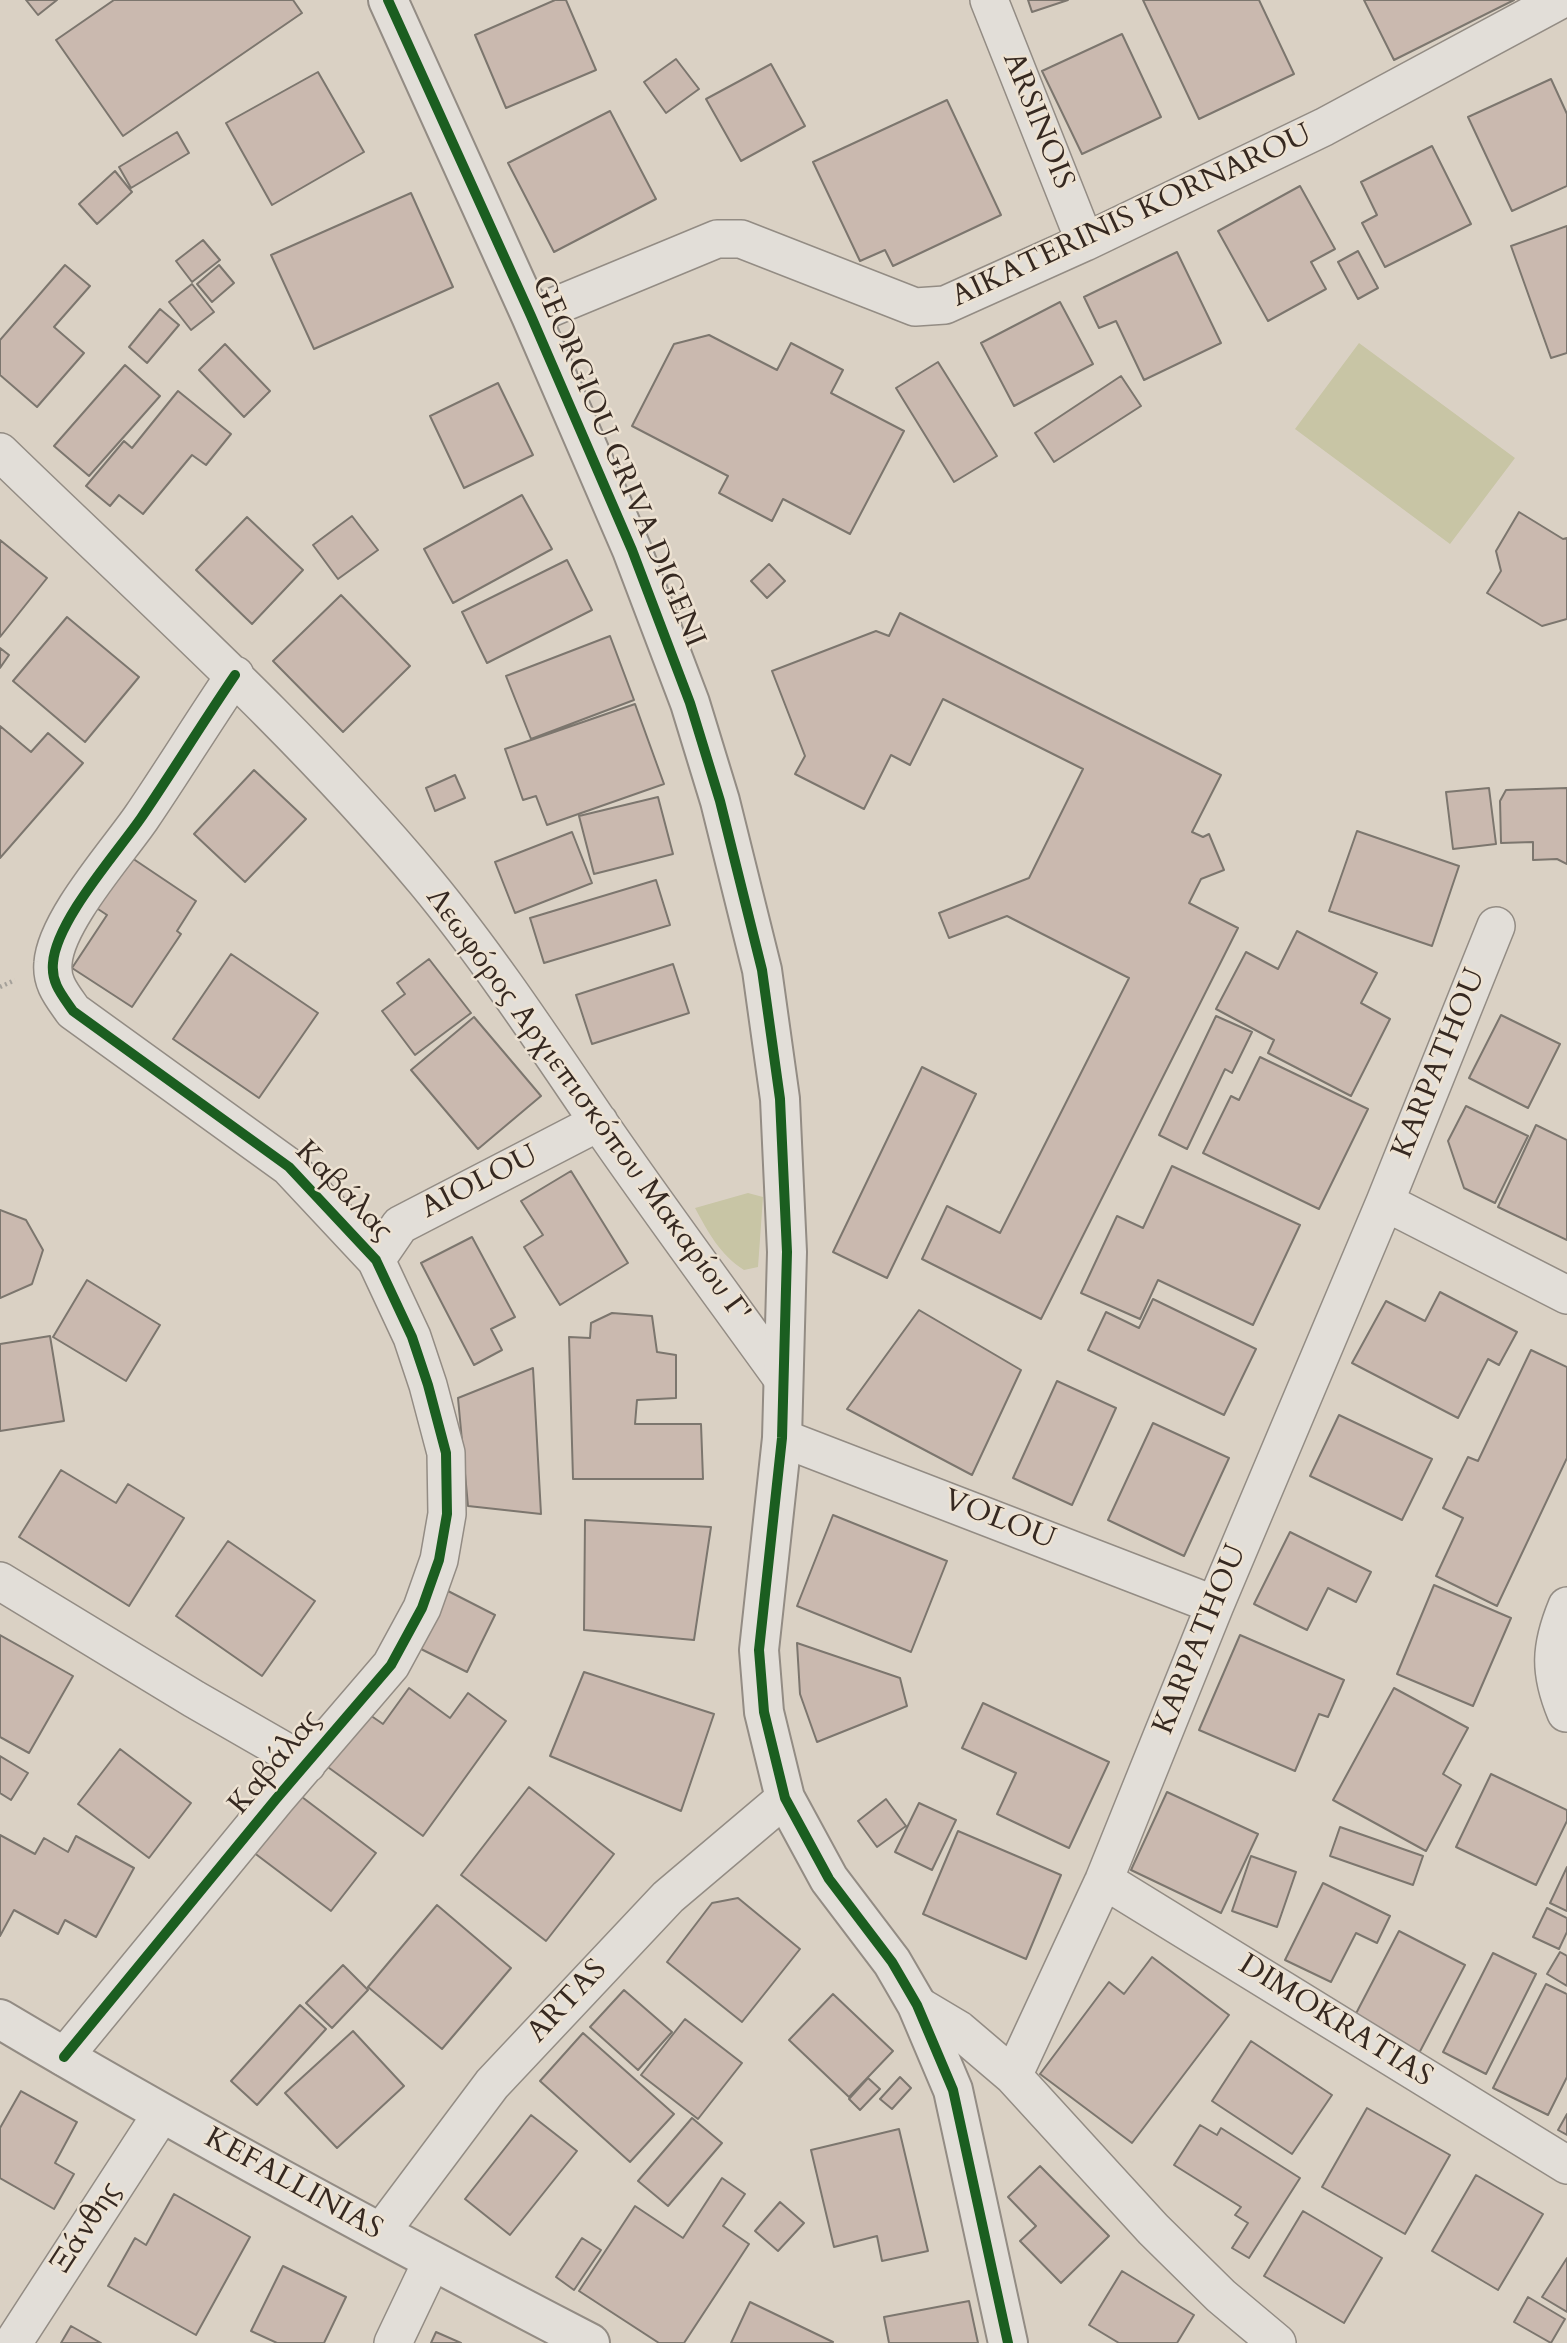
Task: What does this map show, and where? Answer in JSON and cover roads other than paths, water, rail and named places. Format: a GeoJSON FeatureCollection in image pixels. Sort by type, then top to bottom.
{"type":"FeatureCollection","features":[{"type":"Feature","properties":{"kind":"street","name":"GEORGIOU GRIVA DIGENI"},"geometry":{"type":"LineString","coordinates":[[388,0],[531,316],[632,550],[691,703],[720,801],[762,970],[780,1099],[787,1252],[782,1438],[759,1650],[764,1712],[785,1798],[829,1879],[892,1962],[917,2006],[953,2090],[1008,2343]]}},
{"type":"Feature","properties":{"kind":"street","name":"ARSINOIS"},"geometry":{"type":"LineString","coordinates":[[989,0],[1085,242]]}},
{"type":"Feature","properties":{"kind":"street","name":"AIKATERINIS KORNAROU"},"geometry":{"type":"LineString","coordinates":[[531,316],[717,239],[741,239],[915,307],[944,305],[1085,242],[1324,127],[1560,0]]}},
{"type":"Feature","properties":{"kind":"street","name":"Λεωφόρος Αρχιεπισκόπου Μακαρίου Γ'"},"geometry":{"type":"LineString","coordinates":[[0,452],[235,675],[333,777],[426,882],[512,992],[598,1122],[782,1378]]}},
{"type":"Feature","properties":{"kind":"street","name":"Καβάλας"},"geometry":{"type":"LineString","coordinates":[[64,2057],[391,1665],[422,1608],[439,1560],[447,1514],[446,1453],[428,1385],[412,1337],[376,1260],[289,1167],[73,1011],[55,985],[53,963],[59,940],[79,905],[140,820],[235,675]]}},
{"type":"Feature","properties":{"kind":"street","name":"KARPATHOU"},"geometry":{"type":"LineString","coordinates":[[1013,2076],[1104,1880],[1215,1605],[1385,1202],[1496,926]]}},
{"type":"Feature","properties":{"kind":"street","name":"AIOLOU"},"geometry":{"type":"LineString","coordinates":[[376,1260],[400,1225],[598,1122]]}},
{"type":"Feature","properties":{"kind":"street"},"geometry":{"type":"LineString","coordinates":[[1385,1202],[1567,1295]]}},
{"type":"Feature","properties":{"kind":"street","name":"VOLOU"},"geometry":{"type":"LineString","coordinates":[[782,1438],[1215,1605]]}},
{"type":"Feature","properties":{"kind":"street"},"geometry":{"type":"LineString","coordinates":[[0,1581],[307,1764]]}},
{"type":"Feature","properties":{"kind":"street"},"geometry":{"type":"LineString","coordinates":[[1566,1713],[1557,1691],[1552,1666],[1554,1646],[1567,1606]]}},
{"type":"Feature","properties":{"kind":"street","name":"ARTAS"},"geometry":{"type":"LineString","coordinates":[[381,2232],[492,2084],[668,1897],[785,1798]]}},
{"type":"Feature","properties":{"kind":"street","name":"DIMOKRATIAS"},"geometry":{"type":"LineString","coordinates":[[1104,1880],[1567,2165]]}},
{"type":"Feature","properties":{"kind":"street"},"geometry":{"type":"LineString","coordinates":[[917,2006],[959,2030],[1013,2076],[1153,2230],[1221,2296],[1277,2343]]}},
{"type":"Feature","properties":{"kind":"street","name":"KEFALLINIAS"},"geometry":{"type":"LineString","coordinates":[[0,2019],[162,2113],[432,2262],[590,2343]]}},
{"type":"Feature","properties":{"kind":"street","name":"Ξάνθης"},"geometry":{"type":"LineString","coordinates":[[13,2343],[162,2113]]}},
{"type":"Feature","properties":{"kind":"street"},"geometry":{"type":"LineString","coordinates":[[393,2343],[432,2262]]}}]}
